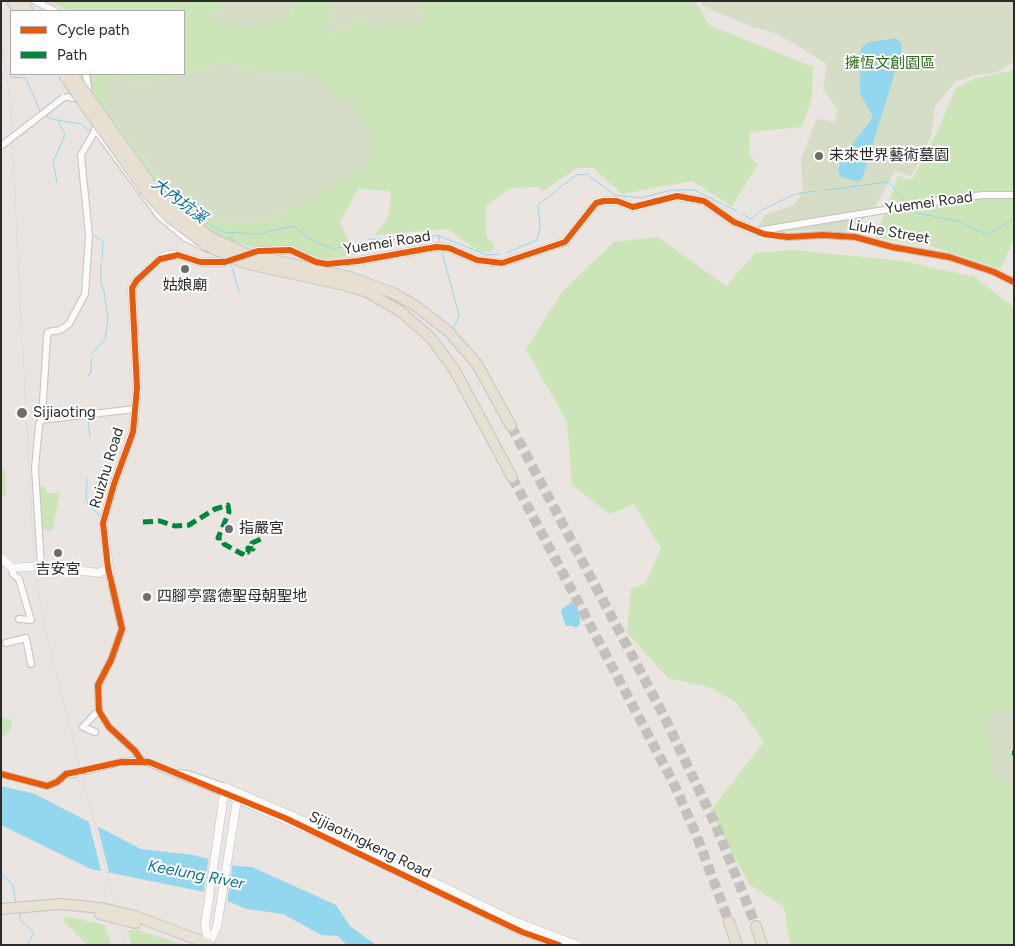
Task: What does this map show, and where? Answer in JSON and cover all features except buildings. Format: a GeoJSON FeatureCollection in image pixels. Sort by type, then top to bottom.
{"type":"FeatureCollection","features":[{"type":"Feature","properties":{"kind":"highway"},"geometry":{"type":"LineString","coordinates":[[64,75],[148,194],[170,218],[206,245],[244,262],[349,282],[400,311],[430,336],[454,369],[512,477]]}},
{"type":"Feature","properties":{"kind":"highway"},"geometry":{"type":"LineString","coordinates":[[73,75],[154,189],[193,225],[219,242],[247,254],[393,293],[416,306],[448,331],[477,364],[511,426]]}},
{"type":"Feature","properties":{"kind":"highway"},"geometry":{"type":"LineString","coordinates":[[729,922],[737,945]]}},
{"type":"Feature","properties":{"kind":"highway"},"geometry":{"type":"LineString","coordinates":[[756,926],[762,945]]}},
{"type":"Feature","properties":{"kind":"main road"},"geometry":{"type":"LineString","coordinates":[[1,909],[48,905],[122,920],[211,944]]}},
{"type":"Feature","properties":{"kind":"street"},"geometry":{"type":"LineString","coordinates":[[35,1],[53,10]]}},
{"type":"Feature","properties":{"kind":"street"},"geometry":{"type":"LineString","coordinates":[[86,75],[95,131],[160,217],[184,237],[228,261]]}},
{"type":"Feature","properties":{"kind":"street"},"geometry":{"type":"LineString","coordinates":[[1,146],[86,83]]}},
{"type":"Feature","properties":{"kind":"street"},"geometry":{"type":"LineString","coordinates":[[65,98],[76,97],[84,100],[92,108]]}},
{"type":"Feature","properties":{"kind":"street"},"geometry":{"type":"LineString","coordinates":[[38,566],[35,468],[48,332],[60,330],[69,324],[85,294],[89,235],[80,155],[95,131]]}},
{"type":"Feature","properties":{"kind":"street","name":"Yuemei Road"},"geometry":{"type":"LineString","coordinates":[[258,251],[290,250],[316,262],[327,264],[358,261],[436,247],[449,248],[484,262],[502,263],[565,242],[596,203],[604,200],[617,201],[632,207],[677,196],[704,201],[734,222],[756,231],[888,208],[983,195],[1014,196]]}},
{"type":"Feature","properties":{"kind":"street","name":"Liuhe Street"},"geometry":{"type":"LineString","coordinates":[[756,231],[788,237],[855,236],[892,247],[949,257],[994,272],[1014,282]]}},
{"type":"Feature","properties":{"kind":"street","name":"Ruizhu Road"},"geometry":{"type":"LineString","coordinates":[[141,760],[135,751],[109,728],[99,711],[98,684],[111,660],[122,629],[108,568],[103,523],[114,484],[130,445],[135,409],[137,388],[132,288],[137,280],[160,259],[168,255],[178,255],[200,262],[228,261]]}},
{"type":"Feature","properties":{"kind":"street"},"geometry":{"type":"LineString","coordinates":[[41,420],[135,409]]}},
{"type":"Feature","properties":{"kind":"street"},"geometry":{"type":"LineString","coordinates":[[1,558],[12,568],[13,574],[19,579],[31,620],[19,619]]}},
{"type":"Feature","properties":{"kind":"street"},"geometry":{"type":"LineString","coordinates":[[12,568],[38,566],[99,573],[111,582]]}},
{"type":"Feature","properties":{"kind":"street"},"geometry":{"type":"LineString","coordinates":[[99,573],[108,568]]}},
{"type":"Feature","properties":{"kind":"street"},"geometry":{"type":"LineString","coordinates":[[6,643],[26,638],[31,664]]}},
{"type":"Feature","properties":{"kind":"street"},"geometry":{"type":"LineString","coordinates":[[95,714],[83,727],[95,732]]}},
{"type":"Feature","properties":{"kind":"street"},"geometry":{"type":"LineString","coordinates":[[86,771],[121,762],[141,760]]}},
{"type":"Feature","properties":{"kind":"street","name":"Sijiaotingkeng Road"},"geometry":{"type":"LineString","coordinates":[[141,760],[168,772],[224,790],[347,840],[498,914],[577,945]]}},
{"type":"Feature","properties":{"kind":"street"},"geometry":{"type":"LineString","coordinates":[[1,774],[47,786],[57,782],[66,774],[74,774]]}},
{"type":"Feature","properties":{"kind":"street"},"geometry":{"type":"LineString","coordinates":[[211,944],[205,925],[224,790]]}},
{"type":"Feature","properties":{"kind":"street"},"geometry":{"type":"LineString","coordinates":[[211,944],[217,927],[238,796]]}},
{"type":"Feature","properties":{"kind":"street","name":"Sijiaotingkeng Road"},"geometry":{"type":"LineString","coordinates":[[238,796],[355,850],[522,932],[559,945]]}},
{"type":"Feature","properties":{"kind":"green space"},"geometry":{"type":"Polygon","coordinates":[[[49,1],[228,1],[211,16],[291,16],[293,1],[335,1],[326,33],[339,32],[366,16],[425,23],[419,1],[695,1],[709,25],[813,67],[812,98],[802,127],[750,132],[749,154],[758,165],[732,206],[692,181],[622,194],[593,168],[577,168],[543,191],[537,187],[510,188],[486,206],[486,236],[495,246],[491,252],[478,251],[448,229],[374,235],[387,220],[391,203],[390,191],[358,189],[340,222],[355,255],[318,260],[291,247],[259,249],[227,240],[201,226],[163,191],[80,75],[184,75],[142,82],[118,77],[142,156],[169,195],[200,221],[258,223],[289,211],[307,73],[266,75],[224,61],[185,75],[185,10],[67,10],[49,1]]]}},
{"type":"Feature","properties":{"kind":"green space"},"geometry":{"type":"Polygon","coordinates":[[[228,1],[293,1],[291,16],[246,28],[219,22],[211,16],[228,1]]]}},
{"type":"Feature","properties":{"kind":"green space"},"geometry":{"type":"Polygon","coordinates":[[[335,1],[419,1],[426,23],[375,28],[366,16],[339,32],[325,34],[335,1]]]}},
{"type":"Feature","properties":{"kind":"green space","name":"擁恆文創園區"},"geometry":{"type":"Polygon","coordinates":[[[701,1],[1014,1],[1014,62],[995,73],[975,75],[955,82],[935,107],[931,137],[911,176],[895,171],[870,215],[841,235],[819,230],[776,232],[757,228],[765,215],[794,205],[803,191],[801,160],[816,119],[835,122],[837,109],[823,89],[827,64],[778,34],[753,27],[703,6],[701,1]]]}},
{"type":"Feature","properties":{"kind":"green space"},"geometry":{"type":"Polygon","coordinates":[[[224,61],[266,75],[307,73],[353,104],[372,133],[369,166],[289,211],[258,223],[200,221],[187,215],[110,114],[106,94],[108,85],[118,77],[142,82],[185,75],[224,61]]]}},
{"type":"Feature","properties":{"kind":"green space"},"geometry":{"type":"Polygon","coordinates":[[[1014,70],[1014,237],[1001,269],[931,246],[876,238],[898,176],[912,180],[937,132],[956,88],[974,79],[1014,70]]]}},
{"type":"Feature","properties":{"kind":"green space"},"geometry":{"type":"Polygon","coordinates":[[[658,237],[726,286],[755,253],[793,250],[903,261],[974,277],[1014,307],[1014,945],[790,945],[784,907],[749,884],[710,811],[764,742],[736,702],[709,687],[668,678],[627,633],[631,589],[646,583],[661,548],[634,504],[610,514],[572,485],[567,422],[526,349],[562,292],[614,242],[658,237]]]}},
{"type":"Feature","properties":{"kind":"green space"},"geometry":{"type":"Polygon","coordinates":[[[1,469],[5,469],[6,496],[1,497],[1,469]]]}},
{"type":"Feature","properties":{"kind":"green space"},"geometry":{"type":"Polygon","coordinates":[[[38,486],[44,486],[48,493],[60,493],[52,531],[40,528],[38,486]]]}},
{"type":"Feature","properties":{"kind":"green space"},"geometry":{"type":"Polygon","coordinates":[[[1014,711],[1014,786],[993,775],[984,715],[1014,711]]]}},
{"type":"Feature","properties":{"kind":"green space"},"geometry":{"type":"Polygon","coordinates":[[[1,717],[12,720],[11,728],[1,738],[1,717]]]}},
{"type":"Feature","properties":{"kind":"green space"},"geometry":{"type":"Polygon","coordinates":[[[64,916],[105,925],[111,945],[88,945],[64,922],[64,916]]]}},
{"type":"Feature","properties":{"kind":"green space"},"geometry":{"type":"Polygon","coordinates":[[[128,930],[139,930],[183,945],[131,945],[128,930]]]}},
{"type":"Feature","properties":{"kind":"water"},"geometry":{"type":"Polygon","coordinates":[[[896,38],[901,43],[902,49],[862,179],[856,181],[841,177],[838,171],[841,159],[873,117],[860,93],[860,53],[862,47],[869,42],[896,38]]]}},
{"type":"Feature","properties":{"kind":"water"},"geometry":{"type":"Polygon","coordinates":[[[576,599],[580,624],[576,628],[566,626],[561,613],[562,609],[576,599]]]}},
{"type":"Feature","properties":{"kind":"water","name":"Keelung River"},"geometry":{"type":"Polygon","coordinates":[[[1,786],[35,794],[141,849],[193,855],[237,866],[252,867],[336,905],[350,926],[376,945],[347,945],[338,936],[321,935],[283,914],[247,909],[205,892],[91,869],[1,825],[1,786]]]}},
{"type":"Feature","properties":{"kind":"pier"},"geometry":{"type":"Polygon","coordinates":[[[88,819],[97,824],[109,872],[102,874],[88,819]]]}},
{"type":"Feature","properties":{"kind":"pier"},"geometry":{"type":"Polygon","coordinates":[[[209,856],[233,862],[227,904],[203,895],[209,856]]]}},
{"type":"Feature","properties":{"kind":"waterway","name":"大內坑溪"},"geometry":{"type":"LineString","coordinates":[[11,77],[26,78],[40,111]]}},
{"type":"Feature","properties":{"kind":"waterway","name":"大內坑溪"},"geometry":{"type":"LineString","coordinates":[[45,115],[51,119],[81,124],[90,131]]}},
{"type":"Feature","properties":{"kind":"waterway"},"geometry":{"type":"LineString","coordinates":[[57,182],[53,162],[65,135],[58,121]]}},
{"type":"Feature","properties":{"kind":"waterway","name":"大內坑溪"},"geometry":{"type":"LineString","coordinates":[[506,253],[537,240],[540,226],[538,205],[576,175],[587,174],[614,195],[641,198],[671,190],[694,190],[737,211]]}},
{"type":"Feature","properties":{"kind":"waterway","name":"大內坑溪"},"geometry":{"type":"LineString","coordinates":[[826,190],[888,182],[908,203]]}},
{"type":"Feature","properties":{"kind":"waterway","name":"大內坑溪"},"geometry":{"type":"LineString","coordinates":[[742,214],[751,219],[760,211],[795,194],[817,191]]}},
{"type":"Feature","properties":{"kind":"waterway","name":"大內坑溪"},"geometry":{"type":"LineString","coordinates":[[168,195],[194,217],[224,232],[258,234],[294,226],[311,240],[334,249],[361,242]]}},
{"type":"Feature","properties":{"kind":"waterway","name":"大內坑溪"},"geometry":{"type":"LineString","coordinates":[[912,208],[917,213],[958,221],[987,235],[1014,219]]}},
{"type":"Feature","properties":{"kind":"waterway"},"geometry":{"type":"LineString","coordinates":[[232,233],[232,241]]}},
{"type":"Feature","properties":{"kind":"waterway","name":"大內坑溪"},"geometry":{"type":"LineString","coordinates":[[368,239],[420,240],[437,235],[487,255],[499,254]]}},
{"type":"Feature","properties":{"kind":"waterway"},"geometry":{"type":"LineString","coordinates":[[94,236],[103,241],[102,259]]}},
{"type":"Feature","properties":{"kind":"waterway","name":"大內坑溪"},"geometry":{"type":"LineString","coordinates":[[439,236],[440,243]]}},
{"type":"Feature","properties":{"kind":"waterway"},"geometry":{"type":"LineString","coordinates":[[442,252],[459,315],[454,327]]}},
{"type":"Feature","properties":{"kind":"waterway"},"geometry":{"type":"LineString","coordinates":[[91,355],[105,339],[108,320],[101,283],[101,263]]}},
{"type":"Feature","properties":{"kind":"waterway"},"geometry":{"type":"LineString","coordinates":[[231,264],[239,292]]}},
{"type":"Feature","properties":{"kind":"waterway"},"geometry":{"type":"LineString","coordinates":[[88,376],[91,372],[91,359]]}},
{"type":"Feature","properties":{"kind":"waterway"},"geometry":{"type":"LineString","coordinates":[[88,419],[90,437]]}},
{"type":"Feature","properties":{"kind":"waterway"},"geometry":{"type":"LineString","coordinates":[[87,479],[86,499],[89,506],[101,516]]}},
{"type":"Feature","properties":{"kind":"waterway"},"geometry":{"type":"LineString","coordinates":[[1,873],[13,885],[16,904]]}},
{"type":"Feature","properties":{"kind":"waterway"},"geometry":{"type":"LineString","coordinates":[[19,913],[21,921],[34,932],[28,945]]}},
{"type":"Feature","properties":{"kind":"tunnel"},"geometry":{"type":"LineString","coordinates":[[511,426],[664,716],[716,826],[756,926]]}},
{"type":"Feature","properties":{"kind":"tunnel"},"geometry":{"type":"LineString","coordinates":[[512,477],[673,782],[696,834],[729,922]]}},
{"type":"Feature","properties":{"kind":"railway"},"geometry":{"type":"LineString","coordinates":[[1,35],[10,100],[34,567],[45,629],[125,945]]}},
{"type":"Feature","properties":{"kind":"marked path"},"geometry":{"type":"LineString","coordinates":[[143,522],[160,521],[175,526],[189,525],[215,509],[228,505],[229,512],[218,538],[222,538],[224,544],[242,554],[243,551],[248,552],[248,548],[253,549],[252,543],[261,539]]}},
{"type":"Feature","properties":{"kind":"cycle path"},"geometry":{"type":"LineString","coordinates":[[141,760],[135,751],[109,727],[99,711],[98,685],[111,660],[122,629],[108,568],[103,523],[114,484],[133,432],[137,388],[132,288],[137,280],[160,259],[178,255],[200,262],[225,262],[258,251],[290,250],[316,262],[327,264],[358,261],[436,247],[449,248],[477,260],[502,263],[565,242],[596,203],[617,201],[633,207],[677,196],[704,201],[734,222],[764,234],[788,237],[823,235],[855,237],[892,247],[949,257],[994,272],[1014,282]]}},
{"type":"Feature","properties":{"kind":"cycle path"},"geometry":{"type":"LineString","coordinates":[[1,774],[47,786],[57,782],[66,774],[121,762],[149,762],[285,818],[522,932],[559,945]]}},
{"type":"Feature","properties":{"kind":"place","name":"未來世界藝術墓園"},"geometry":{"type":"Point","coordinates":[819,156]}},
{"type":"Feature","properties":{"kind":"place","name":"姑娘廟"},"geometry":{"type":"Point","coordinates":[185,269]}},
{"type":"Feature","properties":{"kind":"place","name":"Sijiaoting"},"geometry":{"type":"Point","coordinates":[22,413]}},
{"type":"Feature","properties":{"kind":"place","name":"指嚴宮"},"geometry":{"type":"Point","coordinates":[229,529]}},
{"type":"Feature","properties":{"kind":"place","name":"吉安宮"},"geometry":{"type":"Point","coordinates":[58,553]}},
{"type":"Feature","properties":{"kind":"place","name":"四腳亭露德聖母朝聖地"},"geometry":{"type":"Point","coordinates":[147,597]}}]}
